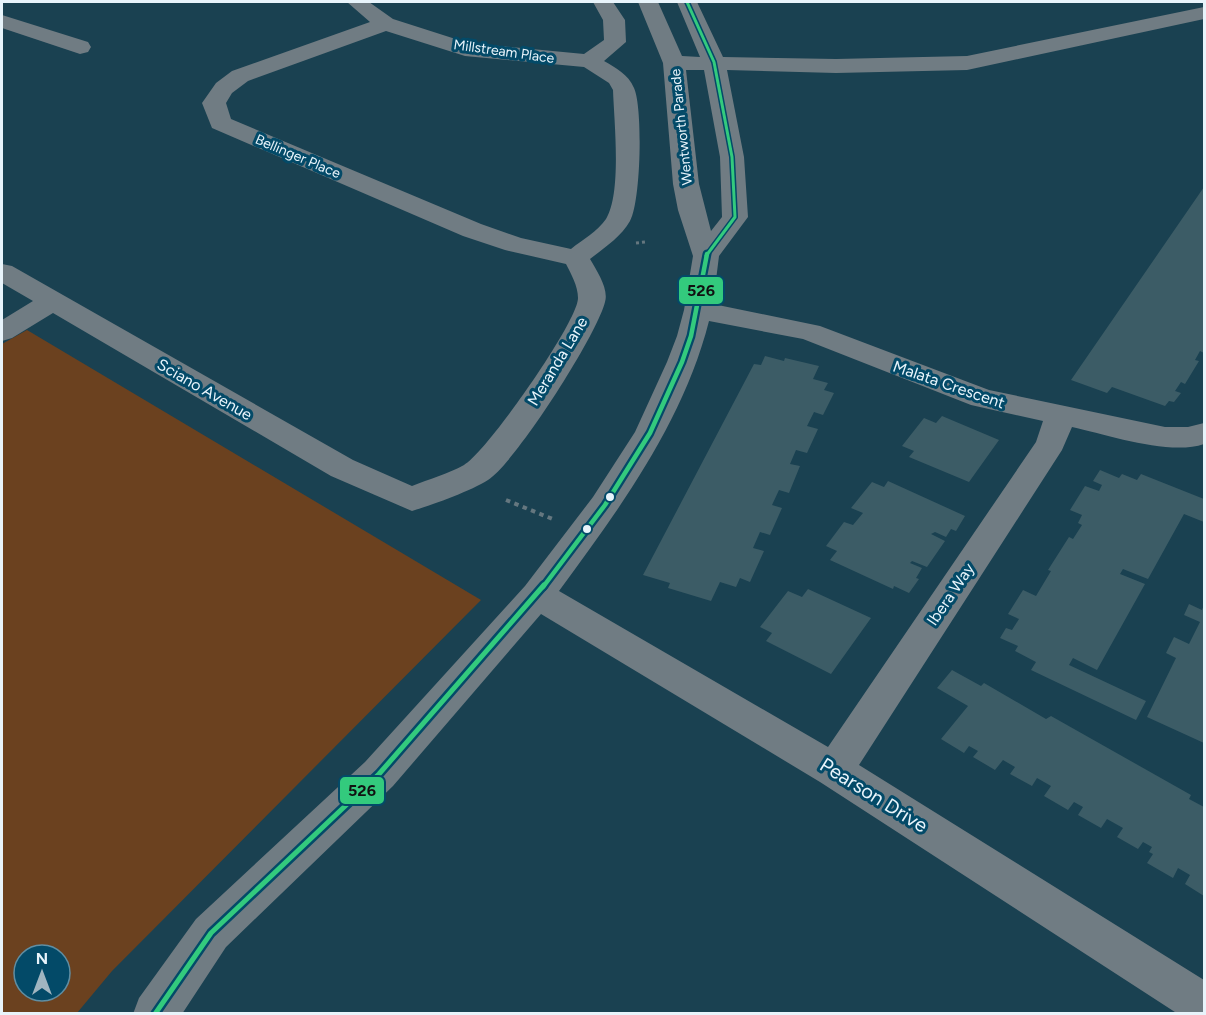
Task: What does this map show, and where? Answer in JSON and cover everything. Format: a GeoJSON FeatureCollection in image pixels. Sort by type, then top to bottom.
{"type":"FeatureCollection","features":[{"type":"Feature","properties":{"kind":"street","name":"Millstream Place"},"geometry":{"type":"LineString","coordinates":[[357,2],[385,24],[465,49],[589,61]]}},
{"type":"Feature","properties":{"kind":"street"},"geometry":{"type":"LineString","coordinates":[[576,258],[613,227],[620,218],[623,208],[626,179],[624,90],[618,79],[589,61],[615,42],[614,20],[603,2]]}},
{"type":"Feature","properties":{"kind":"street","name":"Wentworth Parade"},"geometry":{"type":"LineString","coordinates":[[155,1014],[211,933],[379,774],[537,595],[605,506],[650,433],[682,362],[698,310],[706,256],[689,201],[675,69],[648,2]]}},
{"type":"Feature","properties":{"kind":"street","name":"Wentworth Parade"},"geometry":{"type":"LineString","coordinates":[[687,2],[715,68],[732,157],[735,217],[706,256]]}},
{"type":"Feature","properties":{"kind":"street"},"geometry":{"type":"LineString","coordinates":[[675,69],[813,71],[836,66],[986,61],[1204,12]]}},
{"type":"Feature","properties":{"kind":"street"},"geometry":{"type":"LineString","coordinates":[[2,21],[80,47]]}},
{"type":"Feature","properties":{"kind":"street","name":"Bellinger Place"},"geometry":{"type":"LineString","coordinates":[[385,24],[240,76],[224,88],[214,103],[220,123],[492,237],[576,258]]}},
{"type":"Feature","properties":{"kind":"street","name":"Meranda Lane"},"geometry":{"type":"LineString","coordinates":[[411,499],[476,473],[488,463],[526,414],[566,353],[589,308],[592,293],[576,258]]}},
{"type":"Feature","properties":{"kind":"street","name":"Sciano Avenue"},"geometry":{"type":"LineString","coordinates":[[2,272],[342,468],[411,499]]}},
{"type":"Feature","properties":{"kind":"street"},"geometry":{"type":"LineString","coordinates":[[2,332],[52,302]]}},
{"type":"Feature","properties":{"kind":"street","name":"Malata Crescent"},"geometry":{"type":"LineString","coordinates":[[698,310],[810,332],[982,398],[1165,437],[1191,438],[1204,434]]}},
{"type":"Feature","properties":{"kind":"street","name":"Ibera Way"},"geometry":{"type":"LineString","coordinates":[[834,770],[1051,443],[1060,416]]}},
{"type":"Feature","properties":{"kind":"street","name":"Pearson Drive"},"geometry":{"type":"LineString","coordinates":[[537,595],[834,770],[1204,1005]]}},
{"type":"Feature","properties":{"kind":"path"},"geometry":{"type":"LineString","coordinates":[[506,500],[556,520]]}},
{"type":"Feature","properties":{"kind":"shaded area"},"geometry":{"type":"Polygon","coordinates":[[[27,330],[481,600],[112,971],[77,1013],[2,1013],[2,344],[27,330]]]}},
{"type":"Feature","properties":{"kind":"building"},"geometry":{"type":"Polygon","coordinates":[[[1204,187],[1204,353],[1200,351],[1195,360],[1199,361],[1185,384],[1181,382],[1175,391],[1181,393],[1174,402],[1169,401],[1165,406],[1112,387],[1107,393],[1071,380],[1204,187]]]}},
{"type":"Feature","properties":{"kind":"building"},"geometry":{"type":"Polygon","coordinates":[[[765,356],[819,366],[813,379],[828,383],[824,390],[834,393],[823,415],[814,412],[807,426],[818,429],[807,453],[796,450],[790,464],[800,466],[789,493],[779,490],[772,505],[782,508],[770,535],[760,532],[753,548],[764,551],[750,582],[740,578],[736,587],[720,582],[711,601],[668,588],[670,583],[643,575],[754,364],[761,365],[765,356]]]}},
{"type":"Feature","properties":{"kind":"building"},"geometry":{"type":"Polygon","coordinates":[[[942,416],[999,440],[969,482],[909,457],[914,451],[902,446],[924,418],[936,423],[942,416]]]}},
{"type":"Feature","properties":{"kind":"building"},"geometry":{"type":"Polygon","coordinates":[[[1100,470],[1119,478],[1122,474],[1137,480],[1141,474],[1204,499],[1204,522],[1184,514],[1148,579],[1123,569],[1120,574],[1145,584],[1097,670],[1073,658],[1069,665],[1146,701],[1136,720],[1031,670],[1036,662],[1015,651],[1018,646],[1000,638],[1006,628],[1012,630],[1019,619],[1008,614],[1023,590],[1036,596],[1051,571],[1048,570],[1069,537],[1073,539],[1082,525],[1078,523],[1082,515],[1070,510],[1085,486],[1099,491],[1102,485],[1093,481],[1100,470]]]}},
{"type":"Feature","properties":{"kind":"building"},"geometry":{"type":"Polygon","coordinates":[[[888,481],[965,516],[956,531],[951,529],[946,537],[935,532],[931,534],[945,541],[927,567],[912,561],[910,563],[922,568],[916,578],[919,579],[909,593],[894,586],[893,589],[830,560],[837,551],[826,546],[844,522],[853,525],[863,513],[851,508],[872,482],[884,487],[888,481]]]}},
{"type":"Feature","properties":{"kind":"building"},"geometry":{"type":"Polygon","coordinates":[[[808,589],[871,618],[831,674],[766,641],[772,633],[760,627],[788,591],[802,597],[808,589]]]}},
{"type":"Feature","properties":{"kind":"building"},"geometry":{"type":"Polygon","coordinates":[[[1189,604],[1202,610],[1204,605],[1204,743],[1147,717],[1176,658],[1166,653],[1174,637],[1189,644],[1200,622],[1184,615],[1189,604]]]}},
{"type":"Feature","properties":{"kind":"building"},"geometry":{"type":"Polygon","coordinates":[[[952,670],[981,686],[984,683],[1046,719],[1051,716],[1191,795],[1189,799],[1204,807],[1204,896],[1185,884],[1190,875],[1178,868],[1173,878],[1147,863],[1153,854],[1149,852],[1152,847],[1143,842],[1138,849],[1117,837],[1123,828],[1107,819],[1101,828],[1078,815],[1083,807],[1074,802],[1068,810],[1044,796],[1051,786],[1037,778],[1032,786],[1010,774],[1015,767],[1003,760],[995,770],[973,757],[978,751],[969,746],[964,753],[941,739],[968,706],[937,688],[952,670]]]}},
{"type":"Feature","properties":{"kind":"transit line","name":"526"},"geometry":{"type":"LineString","coordinates":[[155,1014],[211,933],[379,774],[537,595],[605,505],[650,433],[682,362],[691,336],[698,310],[706,256],[735,217],[732,157],[714,62],[687,2]]}}]}
